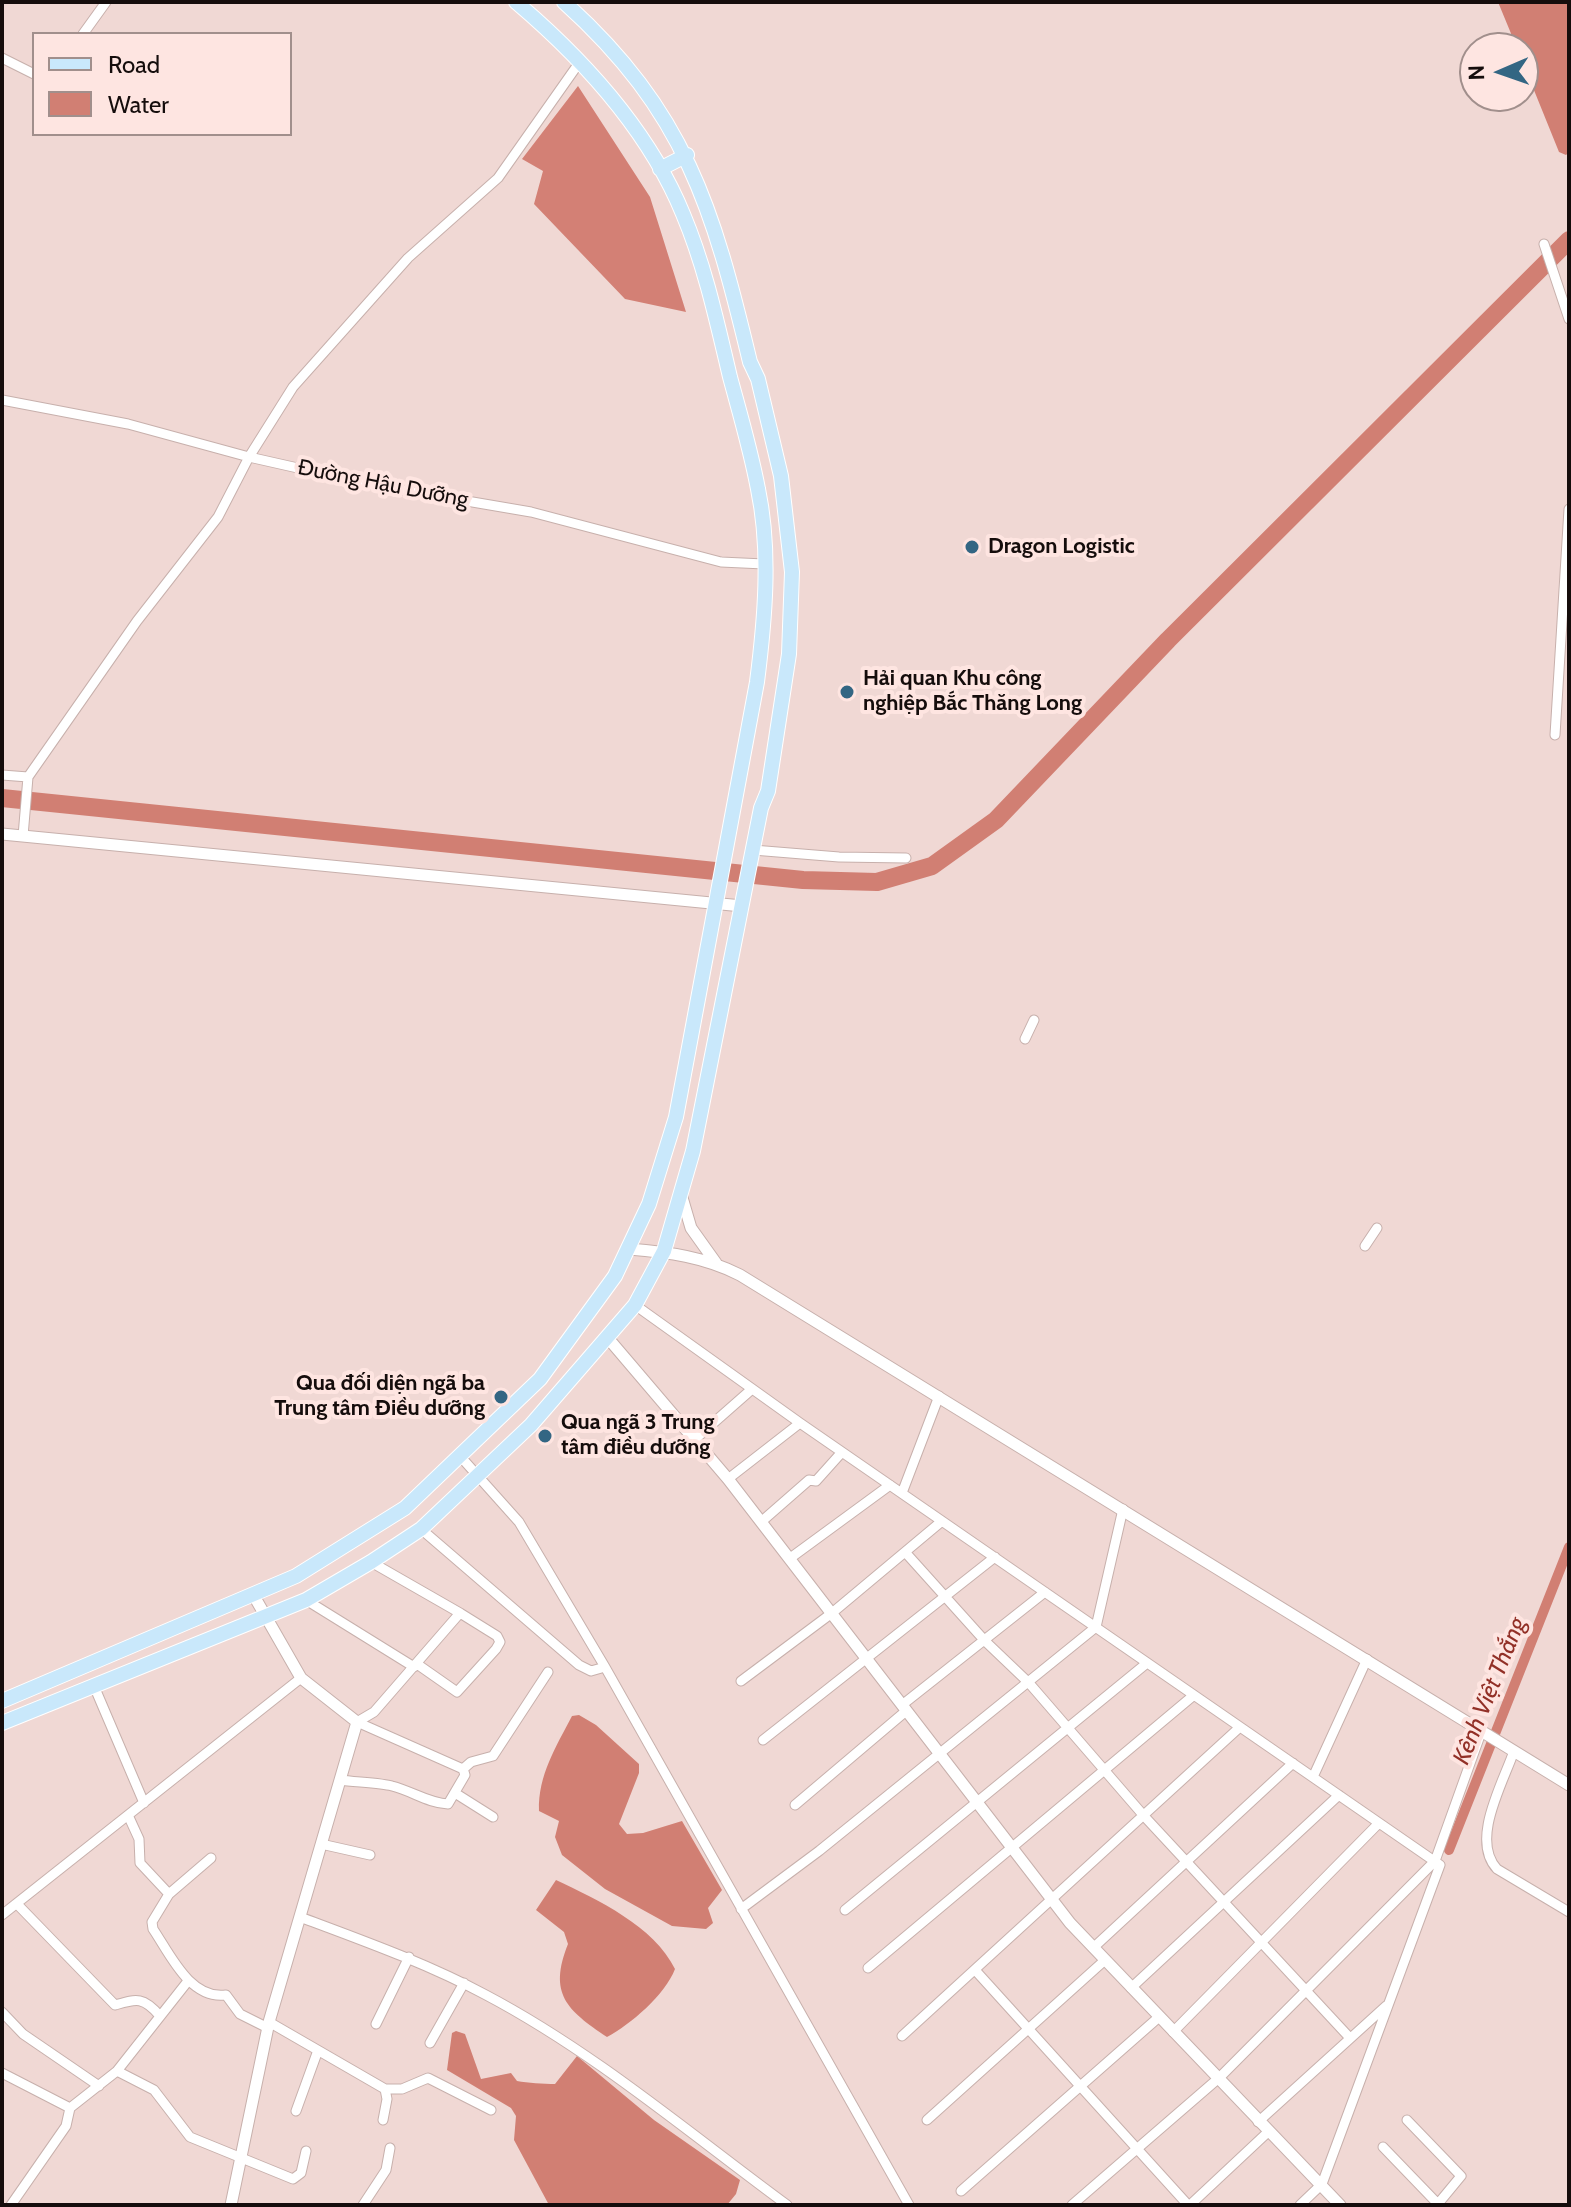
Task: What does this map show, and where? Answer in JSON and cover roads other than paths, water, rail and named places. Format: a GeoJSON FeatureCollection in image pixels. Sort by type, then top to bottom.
{"type":"FeatureCollection","features":[{"type":"Feature","properties":{"kind":"main road"},"geometry":{"type":"LineString","coordinates":[[2,1701],[254,1596],[321,1562],[405,1508],[540,1379],[615,1276],[662,1170],[676,1117],[757,682],[765,615],[764,564],[755,475],[705,276],[683,213],[660,169],[630,123],[561,40],[516,2]]}},
{"type":"Feature","properties":{"kind":"main road"},"geometry":{"type":"LineString","coordinates":[[2,1723],[306,1600],[421,1529],[531,1425],[635,1305],[664,1251],[693,1151],[751,855],[761,808],[768,791],[789,654],[792,572],[781,476],[758,379],[750,362],[720,243],[687,155],[660,115],[552,2]]}},
{"type":"Feature","properties":{"kind":"main road"},"geometry":{"type":"LineString","coordinates":[[564,2],[632,73],[652,97],[660,115]]}},
{"type":"Feature","properties":{"kind":"main road"},"geometry":{"type":"LineString","coordinates":[[660,169],[687,155]]}},
{"type":"Feature","properties":{"kind":"main road"},"geometry":{"type":"LineString","coordinates":[[670,189],[696,177]]}},
{"type":"Feature","properties":{"kind":"street"},"geometry":{"type":"LineString","coordinates":[[84,32],[106,2]]}},
{"type":"Feature","properties":{"kind":"street"},"geometry":{"type":"LineString","coordinates":[[2,58],[32,73]]}},
{"type":"Feature","properties":{"kind":"street"},"geometry":{"type":"LineString","coordinates":[[23,836],[28,777],[137,621],[218,517],[249,457],[293,387],[408,258],[498,178],[579,63]]}},
{"type":"Feature","properties":{"kind":"street"},"geometry":{"type":"LineString","coordinates":[[1544,244],[1569,319]]}},
{"type":"Feature","properties":{"kind":"street","name":"Đường Hậu Dưỡng"},"geometry":{"type":"LineString","coordinates":[[2,400],[128,424],[249,457],[373,485],[531,512],[721,562],[764,564]]}},
{"type":"Feature","properties":{"kind":"street"},"geometry":{"type":"LineString","coordinates":[[1555,735],[1569,509]]}},
{"type":"Feature","properties":{"kind":"street"},"geometry":{"type":"LineString","coordinates":[[2,775],[28,777]]}},
{"type":"Feature","properties":{"kind":"street"},"geometry":{"type":"LineString","coordinates":[[2,834],[742,906]]}},
{"type":"Feature","properties":{"kind":"street"},"geometry":{"type":"LineString","coordinates":[[751,855],[906,858]]}},
{"type":"Feature","properties":{"kind":"street"},"geometry":{"type":"LineString","coordinates":[[1025,1039],[1034,1020]]}},
{"type":"Feature","properties":{"kind":"street"},"geometry":{"type":"LineString","coordinates":[[681,1193],[691,1228],[717,1263]]}},
{"type":"Feature","properties":{"kind":"street"},"geometry":{"type":"LineString","coordinates":[[1365,1246],[1377,1228]]}},
{"type":"Feature","properties":{"kind":"street"},"geometry":{"type":"LineString","coordinates":[[629,1249],[664,1251],[717,1263],[939,1396],[1569,1785]]}},
{"type":"Feature","properties":{"kind":"street"},"geometry":{"type":"LineString","coordinates":[[635,1305],[800,1423],[1440,1865],[1322,2184],[1300,2205]]}},
{"type":"Feature","properties":{"kind":"street"},"geometry":{"type":"LineString","coordinates":[[607,1337],[728,1479],[1052,1900],[1093,1948],[1340,2205]]}},
{"type":"Feature","properties":{"kind":"street"},"geometry":{"type":"LineString","coordinates":[[694,1440],[752,1389]]}},
{"type":"Feature","properties":{"kind":"street"},"geometry":{"type":"LineString","coordinates":[[902,1493],[939,1396]]}},
{"type":"Feature","properties":{"kind":"street"},"geometry":{"type":"LineString","coordinates":[[728,1479],[800,1423]]}},
{"type":"Feature","properties":{"kind":"street"},"geometry":{"type":"LineString","coordinates":[[761,1522],[809,1480],[816,1481],[842,1452]]}},
{"type":"Feature","properties":{"kind":"street"},"geometry":{"type":"LineString","coordinates":[[460,1456],[519,1522],[605,1667],[909,2205]]}},
{"type":"Feature","properties":{"kind":"street"},"geometry":{"type":"LineString","coordinates":[[789,1559],[890,1485]]}},
{"type":"Feature","properties":{"kind":"street"},"geometry":{"type":"LineString","coordinates":[[741,1909],[940,1754],[1096,1627],[1123,1509]]}},
{"type":"Feature","properties":{"kind":"street"},"geometry":{"type":"LineString","coordinates":[[741,1681],[832,1613],[942,1521]]}},
{"type":"Feature","properties":{"kind":"street"},"geometry":{"type":"LineString","coordinates":[[421,1529],[583,1668],[594,1671],[605,1667]]}},
{"type":"Feature","properties":{"kind":"street"},"geometry":{"type":"LineString","coordinates":[[905,1552],[985,1641],[1029,1683],[1144,1816],[1189,1860],[1350,2038]]}},
{"type":"Feature","properties":{"kind":"street"},"geometry":{"type":"LineString","coordinates":[[763,1740],[995,1557]]}},
{"type":"Feature","properties":{"kind":"street"},"geometry":{"type":"LineString","coordinates":[[306,1600],[457,1692],[496,1649],[500,1642],[497,1636],[371,1562]]}},
{"type":"Feature","properties":{"kind":"street"},"geometry":{"type":"LineString","coordinates":[[795,1805],[904,1708],[1045,1592]]}},
{"type":"Feature","properties":{"kind":"street"},"geometry":{"type":"LineString","coordinates":[[254,1596],[301,1678],[357,1722],[463,1769],[465,1775],[450,1804],[389,1785],[377,1787],[340,1780]]}},
{"type":"Feature","properties":{"kind":"street"},"geometry":{"type":"LineString","coordinates":[[231,2205],[269,2025],[357,1722],[370,1716],[460,1613]]}},
{"type":"Feature","properties":{"kind":"street"},"geometry":{"type":"LineString","coordinates":[[1313,1777],[1367,1659]]}},
{"type":"Feature","properties":{"kind":"street"},"geometry":{"type":"LineString","coordinates":[[845,1910],[1147,1663]]}},
{"type":"Feature","properties":{"kind":"street"},"geometry":{"type":"LineString","coordinates":[[463,1769],[471,1762],[493,1756],[548,1672]]}},
{"type":"Feature","properties":{"kind":"street"},"geometry":{"type":"LineString","coordinates":[[2,1915],[301,1678]]}},
{"type":"Feature","properties":{"kind":"street"},"geometry":{"type":"LineString","coordinates":[[94,1686],[144,1803]]}},
{"type":"Feature","properties":{"kind":"street"},"geometry":{"type":"LineString","coordinates":[[868,1968],[1194,1695]]}},
{"type":"Feature","properties":{"kind":"street"},"geometry":{"type":"LineString","coordinates":[[902,2036],[1240,1727]]}},
{"type":"Feature","properties":{"kind":"street"},"geometry":{"type":"LineString","coordinates":[[1072,2205],[1220,2077],[1435,1861],[1482,1730]]}},
{"type":"Feature","properties":{"kind":"street"},"geometry":{"type":"LineString","coordinates":[[1513,1751],[1485,1837],[1489,1859],[1497,1869],[1569,1912]]}},
{"type":"Feature","properties":{"kind":"street"},"geometry":{"type":"LineString","coordinates":[[1093,1948],[1293,1763]]}},
{"type":"Feature","properties":{"kind":"street"},"geometry":{"type":"LineString","coordinates":[[455,1793],[493,1817]]}},
{"type":"Feature","properties":{"kind":"street"},"geometry":{"type":"LineString","coordinates":[[1131,1988],[1339,1795]]}},
{"type":"Feature","properties":{"kind":"street"},"geometry":{"type":"LineString","coordinates":[[128,1815],[139,1839],[140,1863],[169,1894]]}},
{"type":"Feature","properties":{"kind":"street"},"geometry":{"type":"LineString","coordinates":[[1173,2032],[1379,1823]]}},
{"type":"Feature","properties":{"kind":"street"},"geometry":{"type":"LineString","coordinates":[[321,1844],[370,1855]]}},
{"type":"Feature","properties":{"kind":"street"},"geometry":{"type":"LineString","coordinates":[[211,1858],[169,1894],[152,1922],[153,1929],[188,1981],[214,1997],[226,1995],[240,2014],[269,2025],[385,2089],[402,2089],[428,2078],[437,2079],[491,2110]]}},
{"type":"Feature","properties":{"kind":"street"},"geometry":{"type":"LineString","coordinates":[[17,1904],[115,2005],[127,1999],[138,2000],[150,2004],[160,2016]]}},
{"type":"Feature","properties":{"kind":"street"},"geometry":{"type":"LineString","coordinates":[[300,1917],[409,1957],[464,1983],[607,2071],[787,2205]]}},
{"type":"Feature","properties":{"kind":"street"},"geometry":{"type":"LineString","coordinates":[[376,2024],[409,1957]]}},
{"type":"Feature","properties":{"kind":"street"},"geometry":{"type":"LineString","coordinates":[[927,2120],[1105,1960]]}},
{"type":"Feature","properties":{"kind":"street"},"geometry":{"type":"LineString","coordinates":[[975,1970],[1189,2205],[1268,2132]]}},
{"type":"Feature","properties":{"kind":"street"},"geometry":{"type":"LineString","coordinates":[[11,2205],[66,2126],[70,2108],[117,2071],[188,1981]]}},
{"type":"Feature","properties":{"kind":"street"},"geometry":{"type":"LineString","coordinates":[[430,2043],[464,1983]]}},
{"type":"Feature","properties":{"kind":"street"},"geometry":{"type":"LineString","coordinates":[[1258,2122],[1388,2004]]}},
{"type":"Feature","properties":{"kind":"street"},"geometry":{"type":"LineString","coordinates":[[2,2012],[23,2034],[99,2086]]}},
{"type":"Feature","properties":{"kind":"street"},"geometry":{"type":"LineString","coordinates":[[961,2191],[1159,2017]]}},
{"type":"Feature","properties":{"kind":"street"},"geometry":{"type":"LineString","coordinates":[[296,2111],[317,2053]]}},
{"type":"Feature","properties":{"kind":"street"},"geometry":{"type":"LineString","coordinates":[[117,2071],[154,2090],[190,2137],[293,2179],[301,2173],[306,2151]]}},
{"type":"Feature","properties":{"kind":"street"},"geometry":{"type":"LineString","coordinates":[[2,2073],[70,2108]]}},
{"type":"Feature","properties":{"kind":"street"},"geometry":{"type":"LineString","coordinates":[[383,2120],[385,2089]]}},
{"type":"Feature","properties":{"kind":"street"},"geometry":{"type":"LineString","coordinates":[[1383,2147],[1437,2205],[1461,2176],[1407,2120]]}},
{"type":"Feature","properties":{"kind":"street"},"geometry":{"type":"LineString","coordinates":[[363,2205],[386,2170],[390,2148]]}},
{"type":"Feature","properties":{"kind":"water"},"geometry":{"type":"Polygon","coordinates":[[[1498,2],[1569,2],[1569,152],[1566,155],[1559,152],[1539,103],[1539,32],[1510,32],[1498,2]]]}},
{"type":"Feature","properties":{"kind":"water"},"geometry":{"type":"Polygon","coordinates":[[[579,1715],[596,1725],[639,1764],[639,1773],[619,1824],[627,1834],[643,1833],[682,1821],[722,1890],[708,1908],[713,1923],[706,1929],[672,1926],[605,1889],[562,1855],[555,1837],[559,1821],[539,1811],[539,1798],[554,1750],[572,1716],[579,1715]]]}},
{"type":"Feature","properties":{"kind":"water"},"geometry":{"type":"Polygon","coordinates":[[[556,1880],[607,1906],[639,1927],[666,1954],[675,1969],[664,1989],[646,2008],[607,2037],[572,2009],[561,1988],[562,1961],[568,1944],[564,1932],[536,1910],[556,1880]]]}},
{"type":"Feature","properties":{"kind":"water"},"geometry":{"type":"Polygon","coordinates":[[[452,2033],[465,2034],[481,2079],[511,2073],[517,2081],[555,2084],[577,2056],[654,2120],[740,2180],[736,2194],[727,2205],[549,2205],[514,2140],[516,2116],[511,2108],[447,2070],[452,2033]]]}},
{"type":"Feature","properties":{"kind":"waterway"},"geometry":{"type":"LineString","coordinates":[[2,798],[803,880],[877,882],[932,866],[996,820],[1168,640],[1569,240]]}},
{"type":"Feature","properties":{"kind":"waterway","name":"Kênh Việt Thắng"},"geometry":{"type":"LineString","coordinates":[[1449,1850],[1569,1547]]}},
{"type":"Feature","properties":{"kind":"place","name":"Dragon Logistic"},"geometry":{"type":"Point","coordinates":[972,547]}},
{"type":"Feature","properties":{"kind":"place","name":"Hải quan Khu công nghiệp Bắc Thăng Long"},"geometry":{"type":"Point","coordinates":[847,692]}},
{"type":"Feature","properties":{"kind":"place","name":"Qua đối diện ngã ba Trung tâm Điều dưỡng"},"geometry":{"type":"Point","coordinates":[501,1397]}},
{"type":"Feature","properties":{"kind":"place","name":"Qua ngã 3 Trung tâm điều dưỡng"},"geometry":{"type":"Point","coordinates":[545,1436]}}]}
